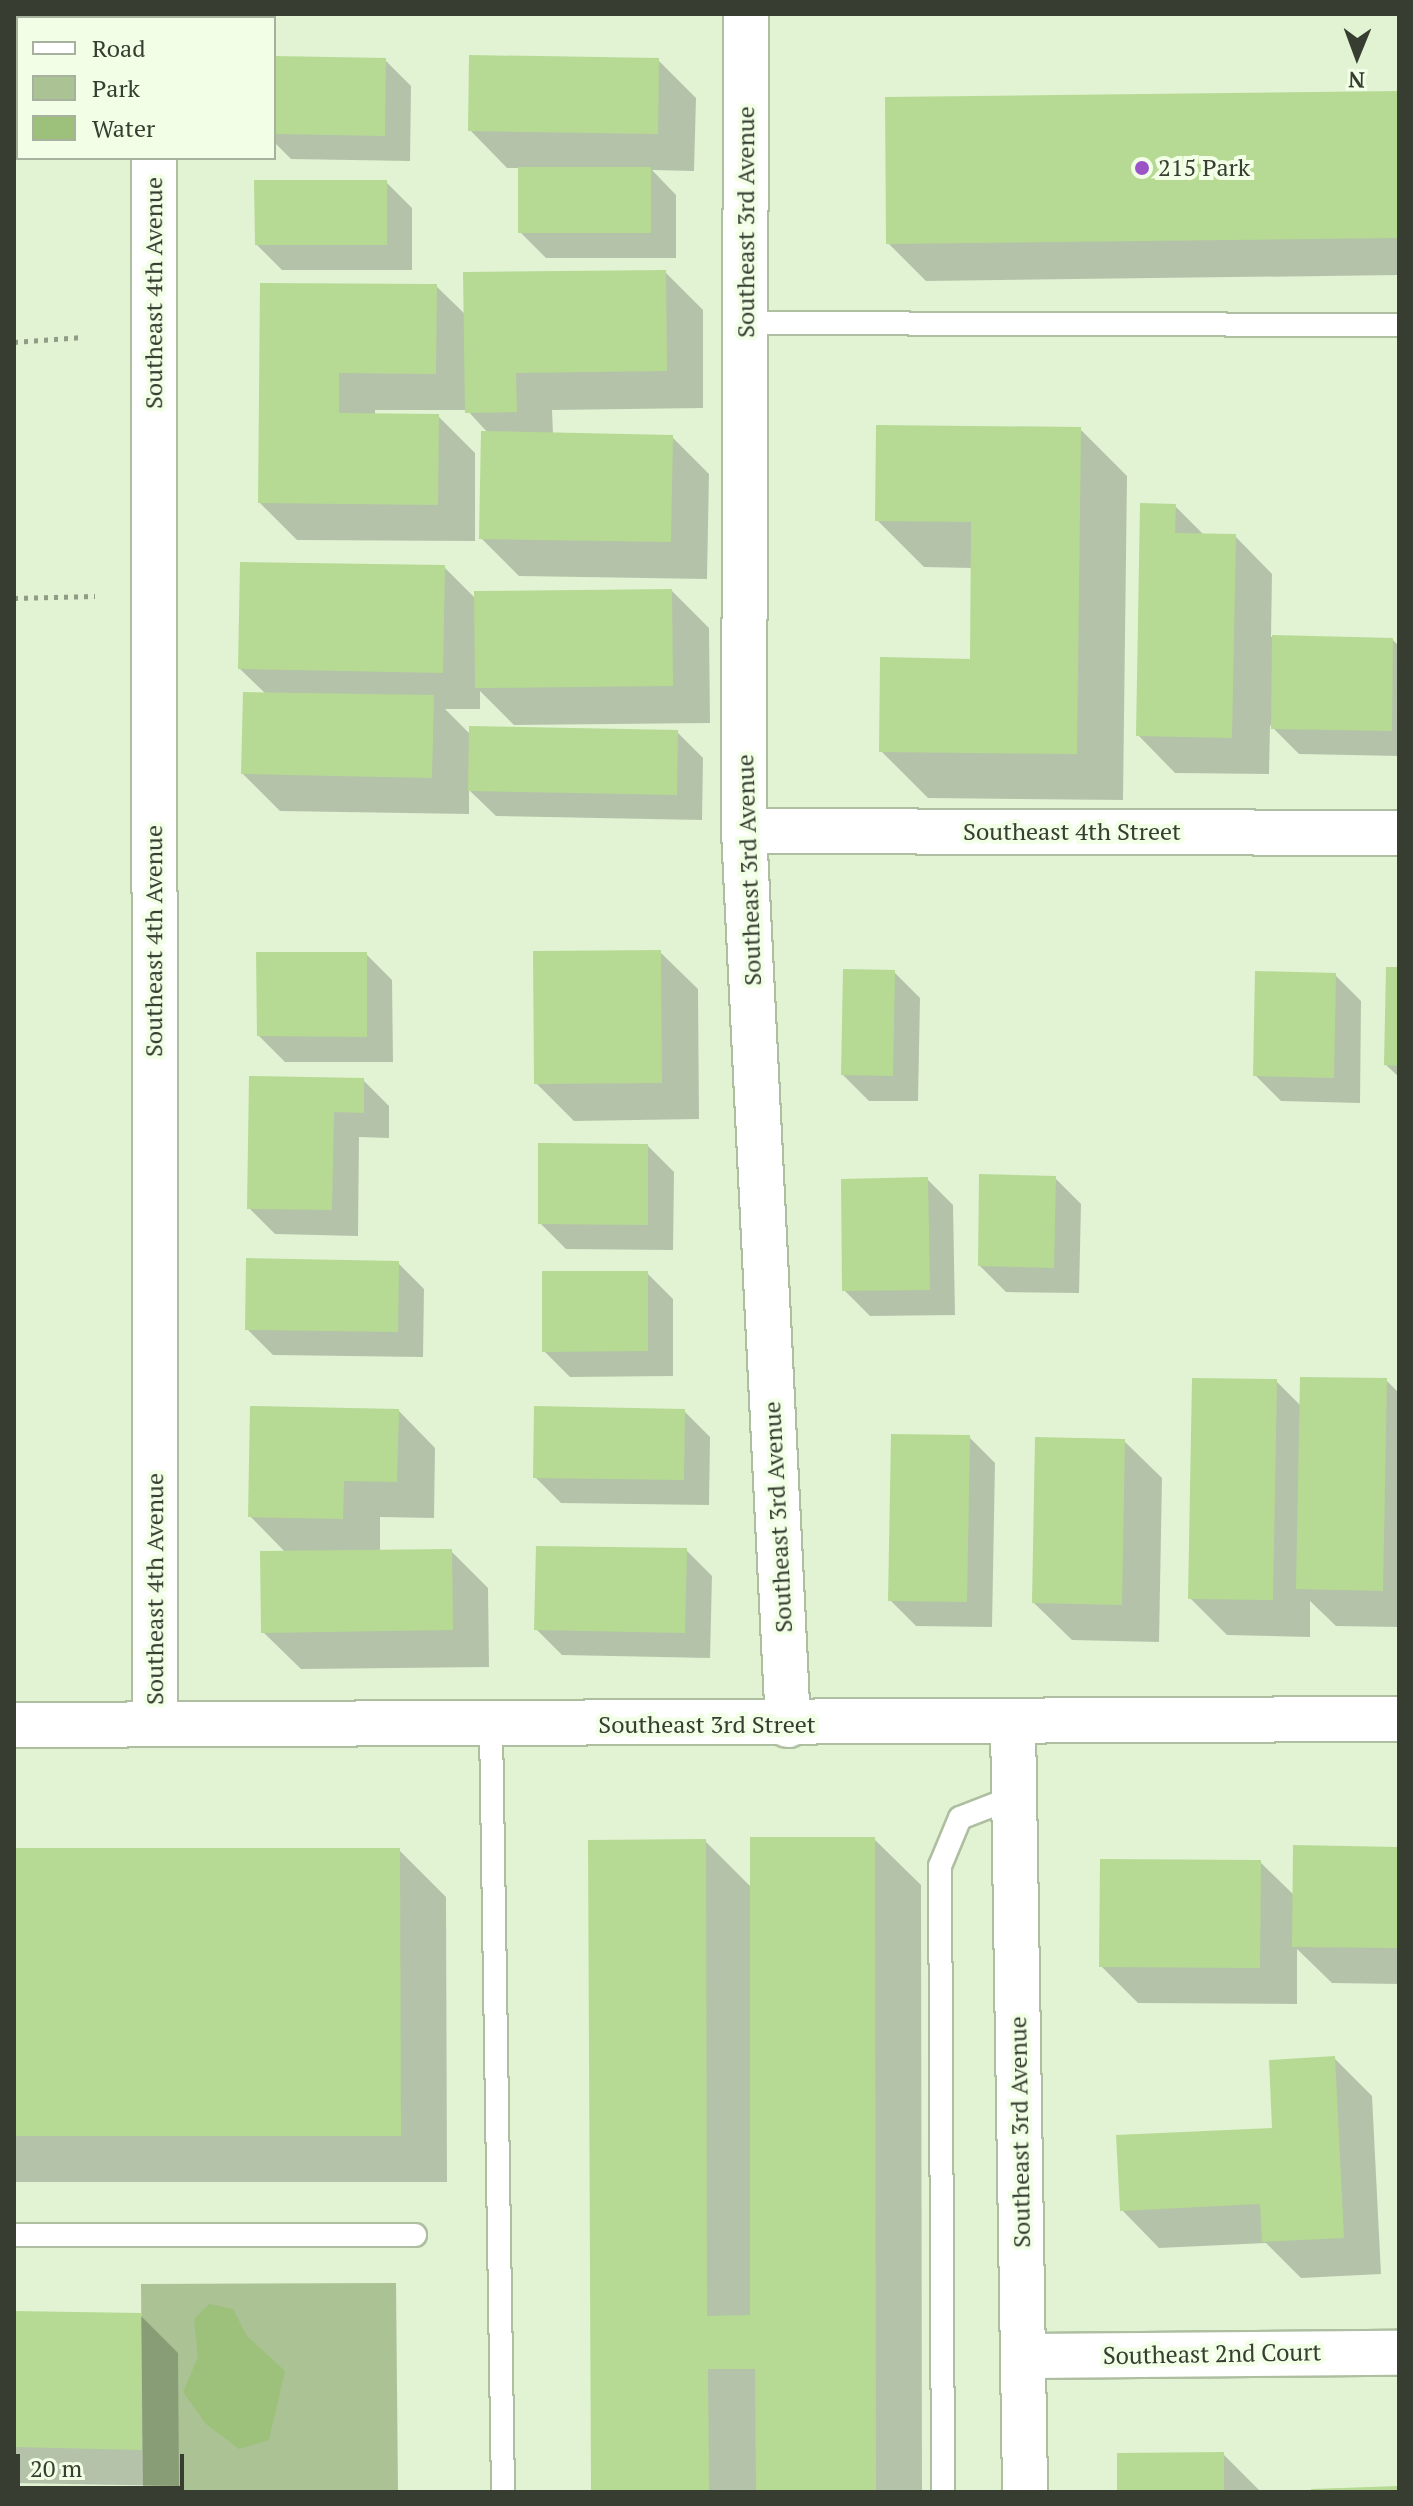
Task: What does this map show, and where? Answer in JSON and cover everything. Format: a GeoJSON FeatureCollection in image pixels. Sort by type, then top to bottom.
{"type":"FeatureCollection","features":[{"type":"Feature","properties":{"kind":"street","name":"Southeast 3rd Avenue"},"geometry":{"type":"LineString","coordinates":[[746,14],[744,831],[788,1725]]}},
{"type":"Feature","properties":{"kind":"street","name":"Southeast 4th Avenue"},"geometry":{"type":"LineString","coordinates":[[154,160],[155,1724]]}},
{"type":"Feature","properties":{"kind":"street","name":"Southeast 4th Street"},"geometry":{"type":"LineString","coordinates":[[744,831],[1399,833]]}},
{"type":"Feature","properties":{"kind":"street","name":"Southeast 3rd Street"},"geometry":{"type":"LineString","coordinates":[[14,1725],[491,1727],[1399,1719]]}},
{"type":"Feature","properties":{"kind":"street","name":"Southeast 3rd Avenue"},"geometry":{"type":"LineString","coordinates":[[1013,1724],[1025,2492]]}},
{"type":"Feature","properties":{"kind":"street","name":"Southeast 2nd Court"},"geometry":{"type":"LineString","coordinates":[[1024,2356],[1399,2353]]}},
{"type":"Feature","properties":{"kind":"lane"},"geometry":{"type":"LineString","coordinates":[[746,323],[1399,325]]}},
{"type":"Feature","properties":{"kind":"lane"},"geometry":{"type":"LineString","coordinates":[[491,1727],[503,2492]]}},
{"type":"Feature","properties":{"kind":"lane"},"geometry":{"type":"LineString","coordinates":[[943,2492],[940,1866],[960,1818],[1014,1797]]}},
{"type":"Feature","properties":{"kind":"lane"},"geometry":{"type":"LineString","coordinates":[[14,2235],[415,2235]]}},
{"type":"Feature","properties":{"kind":"path"},"geometry":{"type":"LineString","coordinates":[[14,342],[83,337]]}},
{"type":"Feature","properties":{"kind":"path"},"geometry":{"type":"LineString","coordinates":[[14,598],[95,596]]}},
{"type":"Feature","properties":{"kind":"green space"},"geometry":{"type":"Polygon","coordinates":[[[396,2283],[398,2492],[143,2492],[141,2284],[396,2283]]]}},
{"type":"Feature","properties":{"kind":"water"},"geometry":{"type":"Polygon","coordinates":[[[209,2304],[233,2309],[247,2336],[285,2371],[269,2440],[239,2449],[206,2424],[183,2392],[198,2357],[194,2319],[209,2304]]]}},
{"type":"Feature","properties":{"kind":"building"},"geometry":{"type":"Polygon","coordinates":[[[469,55],[659,58],[658,134],[468,131],[469,55]]]}},
{"type":"Feature","properties":{"kind":"building"},"geometry":{"type":"Polygon","coordinates":[[[276,56],[386,58],[385,136],[276,134],[276,56]]]}},
{"type":"Feature","properties":{"kind":"building","name":"215 Park"},"geometry":{"type":"Polygon","coordinates":[[[1399,91],[1399,238],[886,244],[885,97],[1399,91]]]}},
{"type":"Feature","properties":{"kind":"building"},"geometry":{"type":"Polygon","coordinates":[[[518,167],[651,167],[651,233],[518,233],[518,167]]]}},
{"type":"Feature","properties":{"kind":"building"},"geometry":{"type":"Polygon","coordinates":[[[254,180],[387,180],[387,245],[255,245],[254,180]]]}},
{"type":"Feature","properties":{"kind":"building"},"geometry":{"type":"Polygon","coordinates":[[[666,270],[667,371],[516,373],[517,412],[465,413],[463,272],[666,270]]]}},
{"type":"Feature","properties":{"kind":"building"},"geometry":{"type":"Polygon","coordinates":[[[260,283],[437,284],[436,374],[339,373],[339,413],[439,414],[438,505],[258,503],[260,283]]]}},
{"type":"Feature","properties":{"kind":"building"},"geometry":{"type":"Polygon","coordinates":[[[876,425],[1081,427],[1077,754],[879,752],[880,657],[970,659],[971,522],[875,521],[876,425]]]}},
{"type":"Feature","properties":{"kind":"building"},"geometry":{"type":"Polygon","coordinates":[[[481,431],[673,435],[671,542],[479,539],[481,431]]]}},
{"type":"Feature","properties":{"kind":"building"},"geometry":{"type":"Polygon","coordinates":[[[1140,503],[1176,504],[1175,533],[1236,534],[1232,738],[1136,736],[1140,503]]]}},
{"type":"Feature","properties":{"kind":"building"},"geometry":{"type":"Polygon","coordinates":[[[240,562],[445,565],[443,673],[238,669],[240,562]]]}},
{"type":"Feature","properties":{"kind":"building"},"geometry":{"type":"Polygon","coordinates":[[[672,589],[673,686],[475,688],[474,591],[672,589]]]}},
{"type":"Feature","properties":{"kind":"building"},"geometry":{"type":"Polygon","coordinates":[[[1272,635],[1393,638],[1392,731],[1271,729],[1272,635]]]}},
{"type":"Feature","properties":{"kind":"building"},"geometry":{"type":"Polygon","coordinates":[[[243,692],[434,695],[432,778],[241,774],[243,692]]]}},
{"type":"Feature","properties":{"kind":"building"},"geometry":{"type":"Polygon","coordinates":[[[469,726],[678,730],[677,795],[468,791],[469,726]]]}},
{"type":"Feature","properties":{"kind":"building"},"geometry":{"type":"Polygon","coordinates":[[[661,950],[662,1083],[534,1084],[533,951],[661,950]]]}},
{"type":"Feature","properties":{"kind":"building"},"geometry":{"type":"Polygon","coordinates":[[[256,952],[367,952],[367,1037],[257,1036],[256,952]]]}},
{"type":"Feature","properties":{"kind":"building"},"geometry":{"type":"Polygon","coordinates":[[[1386,967],[1399,967],[1399,1066],[1384,1065],[1386,967]]]}},
{"type":"Feature","properties":{"kind":"building"},"geometry":{"type":"Polygon","coordinates":[[[843,969],[895,970],[893,1076],[841,1075],[843,969]]]}},
{"type":"Feature","properties":{"kind":"building"},"geometry":{"type":"Polygon","coordinates":[[[1255,971],[1336,973],[1334,1078],[1253,1076],[1255,971]]]}},
{"type":"Feature","properties":{"kind":"building"},"geometry":{"type":"Polygon","coordinates":[[[249,1076],[364,1078],[364,1113],[334,1112],[332,1210],[247,1209],[249,1076]]]}},
{"type":"Feature","properties":{"kind":"building"},"geometry":{"type":"Polygon","coordinates":[[[538,1143],[648,1144],[648,1225],[538,1224],[538,1143]]]}},
{"type":"Feature","properties":{"kind":"building"},"geometry":{"type":"Polygon","coordinates":[[[979,1174],[1056,1176],[1054,1268],[978,1266],[979,1174]]]}},
{"type":"Feature","properties":{"kind":"building"},"geometry":{"type":"Polygon","coordinates":[[[928,1177],[930,1290],[842,1291],[841,1179],[928,1177]]]}},
{"type":"Feature","properties":{"kind":"building"},"geometry":{"type":"Polygon","coordinates":[[[246,1258],[399,1261],[398,1332],[245,1330],[246,1258]]]}},
{"type":"Feature","properties":{"kind":"building"},"geometry":{"type":"Polygon","coordinates":[[[542,1271],[648,1271],[648,1351],[542,1352],[542,1271]]]}},
{"type":"Feature","properties":{"kind":"building"},"geometry":{"type":"Polygon","coordinates":[[[1300,1377],[1387,1378],[1383,1591],[1296,1589],[1300,1377]]]}},
{"type":"Feature","properties":{"kind":"building"},"geometry":{"type":"Polygon","coordinates":[[[1192,1378],[1277,1379],[1273,1600],[1188,1599],[1192,1378]]]}},
{"type":"Feature","properties":{"kind":"building"},"geometry":{"type":"Polygon","coordinates":[[[250,1406],[399,1409],[397,1482],[344,1481],[343,1519],[248,1517],[250,1406]]]}},
{"type":"Feature","properties":{"kind":"building"},"geometry":{"type":"Polygon","coordinates":[[[534,1406],[685,1409],[684,1480],[533,1478],[534,1406]]]}},
{"type":"Feature","properties":{"kind":"building"},"geometry":{"type":"Polygon","coordinates":[[[891,1434],[970,1435],[967,1602],[888,1601],[891,1434]]]}},
{"type":"Feature","properties":{"kind":"building"},"geometry":{"type":"Polygon","coordinates":[[[1035,1437],[1125,1439],[1122,1605],[1032,1603],[1035,1437]]]}},
{"type":"Feature","properties":{"kind":"building"},"geometry":{"type":"Polygon","coordinates":[[[536,1546],[687,1548],[685,1633],[534,1630],[536,1546]]]}},
{"type":"Feature","properties":{"kind":"building"},"geometry":{"type":"Polygon","coordinates":[[[452,1549],[453,1630],[261,1633],[260,1551],[452,1549]]]}},
{"type":"Feature","properties":{"kind":"building"},"geometry":{"type":"Polygon","coordinates":[[[750,1837],[875,1837],[876,2492],[756,2492],[755,2369],[708,2369],[709,2492],[591,2492],[588,1840],[706,1839],[707,2316],[750,2315],[750,1837]]]}},
{"type":"Feature","properties":{"kind":"building"},"geometry":{"type":"Polygon","coordinates":[[[1293,1845],[1399,1847],[1399,1948],[1292,1947],[1293,1845]]]}},
{"type":"Feature","properties":{"kind":"building"},"geometry":{"type":"Polygon","coordinates":[[[14,1848],[400,1848],[401,2136],[14,2136],[14,1848]]]}},
{"type":"Feature","properties":{"kind":"building"},"geometry":{"type":"Polygon","coordinates":[[[1100,1859],[1261,1860],[1260,1968],[1099,1967],[1100,1859]]]}},
{"type":"Feature","properties":{"kind":"building"},"geometry":{"type":"Polygon","coordinates":[[[1335,2056],[1344,2238],[1262,2242],[1260,2204],[1120,2211],[1116,2135],[1272,2128],[1269,2060],[1335,2056]]]}},
{"type":"Feature","properties":{"kind":"building"},"geometry":{"type":"Polygon","coordinates":[[[14,2311],[141,2313],[142,2450],[14,2447],[14,2311]]]}},
{"type":"Feature","properties":{"kind":"building"},"geometry":{"type":"Polygon","coordinates":[[[1224,2452],[1224,2492],[1117,2492],[1117,2453],[1224,2452]]]}},
{"type":"Feature","properties":{"kind":"building"},"geometry":{"type":"Polygon","coordinates":[[[1399,2486],[1399,2492],[1311,2492],[1311,2489],[1399,2486]]]}},
{"type":"Feature","properties":{"kind":"place","name":"215 Park"},"geometry":{"type":"Point","coordinates":[1142,168]}}]}
